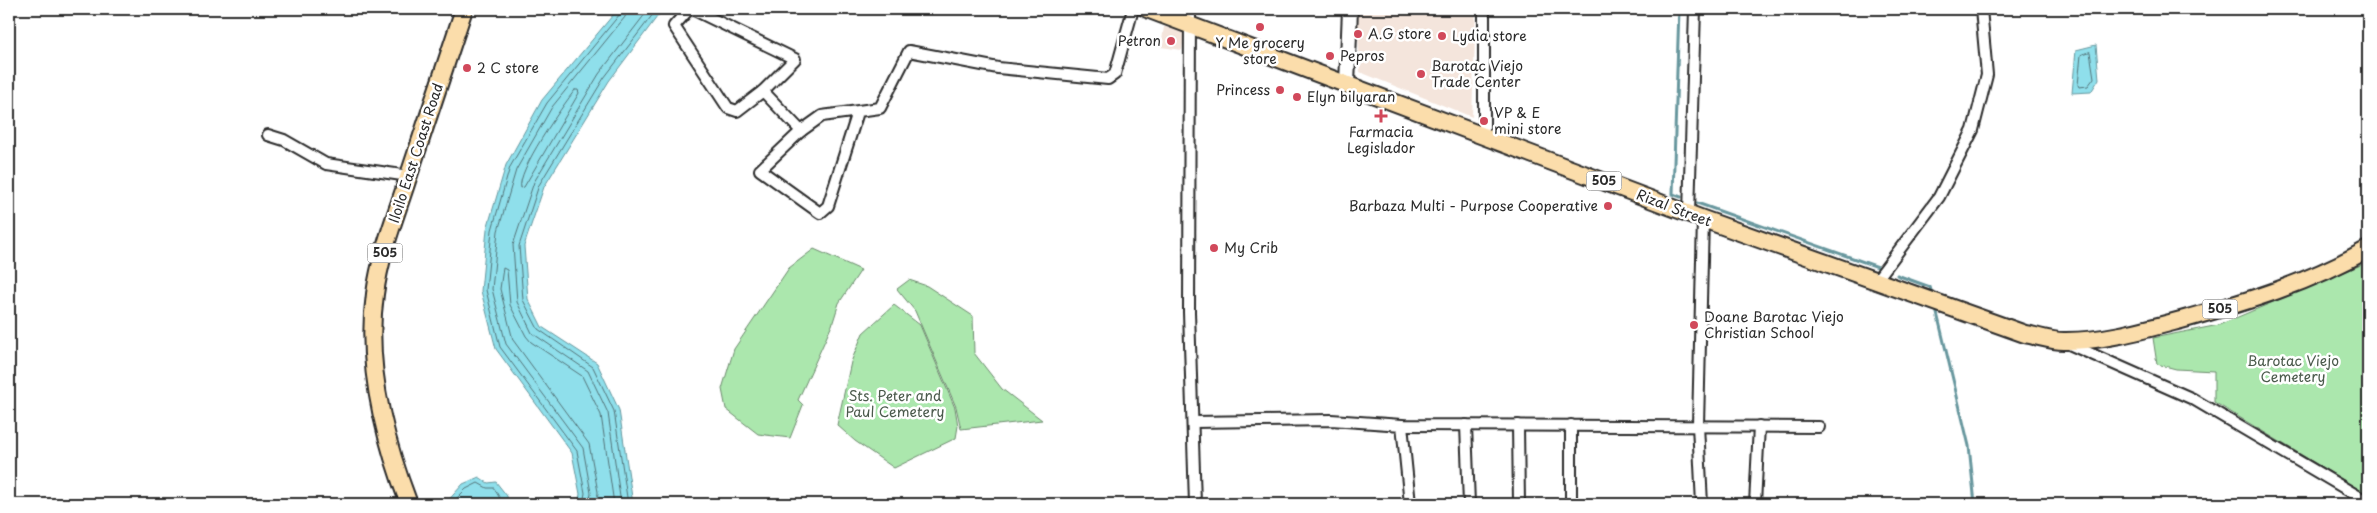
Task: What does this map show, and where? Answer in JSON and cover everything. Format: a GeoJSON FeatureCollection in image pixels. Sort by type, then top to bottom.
{"type":"FeatureCollection","features":[{"type":"Feature","properties":{"kind":"main road","name":"Iloilo East Coast Road"},"geometry":{"type":"LineString","coordinates":[[409,504],[392,462],[383,418],[373,344],[375,294],[387,241],[464,9]]}},
{"type":"Feature","properties":{"kind":"main road","name":"Rizal Street"},"geometry":{"type":"LineString","coordinates":[[1148,9],[1191,16],[1347,84],[1696,216],[1875,282],[2025,334],[2063,342]]}},
{"type":"Feature","properties":{"kind":"main road","name":"505"},"geometry":{"type":"LineString","coordinates":[[2063,342],[2095,340],[2136,332],[2243,303],[2325,272],[2368,249]]}},
{"type":"Feature","properties":{"kind":"street"},"geometry":{"type":"LineString","coordinates":[[691,9],[795,59],[763,91],[737,111],[728,108],[674,26],[691,9]]}},
{"type":"Feature","properties":{"kind":"street"},"geometry":{"type":"LineString","coordinates":[[858,112],[828,206],[820,213],[760,170],[801,131],[822,116],[880,108],[909,52],[998,68],[1108,79],[1115,74],[1133,9]]}},
{"type":"Feature","properties":{"kind":"street"},"geometry":{"type":"LineString","coordinates":[[1347,84],[1350,9]]}},
{"type":"Feature","properties":{"kind":"street"},"geometry":{"type":"LineString","coordinates":[[1484,9],[1484,136]]}},
{"type":"Feature","properties":{"kind":"street"},"geometry":{"type":"LineString","coordinates":[[1695,9],[1698,425],[1702,504]]}},
{"type":"Feature","properties":{"kind":"street"},"geometry":{"type":"LineString","coordinates":[[1875,282],[1939,197],[1973,130],[1987,75],[1981,9]]}},
{"type":"Feature","properties":{"kind":"street"},"geometry":{"type":"LineString","coordinates":[[1191,16],[1189,312],[1195,504]]}},
{"type":"Feature","properties":{"kind":"street"},"geometry":{"type":"LineString","coordinates":[[763,91],[801,131]]}},
{"type":"Feature","properties":{"kind":"street"},"geometry":{"type":"LineString","coordinates":[[268,135],[284,140],[326,164],[409,176]]}},
{"type":"Feature","properties":{"kind":"street"},"geometry":{"type":"LineString","coordinates":[[2063,342],[2193,398],[2368,502]]}},
{"type":"Feature","properties":{"kind":"street"},"geometry":{"type":"LineString","coordinates":[[1193,422],[1322,420],[1402,425],[1819,427]]}},
{"type":"Feature","properties":{"kind":"street"},"geometry":{"type":"LineString","coordinates":[[1402,425],[1410,504]]}},
{"type":"Feature","properties":{"kind":"street"},"geometry":{"type":"LineString","coordinates":[[1466,425],[1470,504]]}},
{"type":"Feature","properties":{"kind":"street"},"geometry":{"type":"LineString","coordinates":[[1518,425],[1519,504]]}},
{"type":"Feature","properties":{"kind":"street"},"geometry":{"type":"LineString","coordinates":[[1571,425],[1571,504]]}},
{"type":"Feature","properties":{"kind":"street"},"geometry":{"type":"LineString","coordinates":[[1755,504],[1759,426]]}},
{"type":"Feature","properties":{"kind":"shaded area"},"geometry":{"type":"Polygon","coordinates":[[[1357,9],[1476,9],[1472,117],[1360,72],[1357,9]]]}},
{"type":"Feature","properties":{"kind":"shaded area"},"geometry":{"type":"Polygon","coordinates":[[[1164,27],[1185,30],[1182,50],[1161,47],[1164,27]]]}},
{"type":"Feature","properties":{"kind":"green space"},"geometry":{"type":"Polygon","coordinates":[[[814,249],[861,270],[839,303],[832,325],[798,400],[803,405],[790,438],[758,434],[726,409],[722,389],[734,349],[789,268],[814,249]]]}},
{"type":"Feature","properties":{"kind":"green space","name":"Barotac Viejo Cemetery"},"geometry":{"type":"Polygon","coordinates":[[[2368,262],[2368,364],[2363,372],[2368,374],[2368,495],[2214,402],[2214,371],[2176,369],[2157,364],[2153,338],[2219,325],[2368,262]]]}},
{"type":"Feature","properties":{"kind":"green space"},"geometry":{"type":"Polygon","coordinates":[[[909,280],[927,286],[973,316],[974,353],[1002,389],[1042,420],[961,429],[956,407],[915,311],[897,289],[909,280]]]}},
{"type":"Feature","properties":{"kind":"green space","name":"Sts. Peter and Paul Cemetery"},"geometry":{"type":"Polygon","coordinates":[[[894,305],[920,325],[955,408],[958,426],[956,438],[894,468],[855,441],[837,425],[851,362],[863,333],[894,305]]]}},
{"type":"Feature","properties":{"kind":"water"},"geometry":{"type":"Polygon","coordinates":[[[618,9],[663,9],[609,81],[544,187],[524,246],[528,299],[542,327],[597,363],[619,410],[633,504],[578,504],[580,494],[572,453],[496,349],[481,291],[487,229],[506,165],[542,100],[618,9]]]}},
{"type":"Feature","properties":{"kind":"water"},"geometry":{"type":"Polygon","coordinates":[[[2096,45],[2099,79],[2091,92],[2072,93],[2076,50],[2096,45]]]}},
{"type":"Feature","properties":{"kind":"water"},"geometry":{"type":"Polygon","coordinates":[[[479,477],[488,483],[496,482],[507,496],[508,504],[445,504],[463,484],[479,477]]]}},
{"type":"Feature","properties":{"kind":"waterway"},"geometry":{"type":"LineString","coordinates":[[1679,9],[1673,194],[1681,197]]}},
{"type":"Feature","properties":{"kind":"waterway"},"geometry":{"type":"LineString","coordinates":[[1697,203],[1878,267]]}},
{"type":"Feature","properties":{"kind":"waterway"},"geometry":{"type":"LineString","coordinates":[[1897,275],[1930,287],[1932,294]]}},
{"type":"Feature","properties":{"kind":"waterway"},"geometry":{"type":"LineString","coordinates":[[1936,309],[1969,446],[1975,504]]}},
{"type":"Feature","properties":{"kind":"place","name":"Y Me grocery store"},"geometry":{"type":"Point","coordinates":[1260,27]}},
{"type":"Feature","properties":{"kind":"place","name":"A.G store"},"geometry":{"type":"Point","coordinates":[1358,34]}},
{"type":"Feature","properties":{"kind":"place","name":"Lydia store"},"geometry":{"type":"Point","coordinates":[1442,36]}},
{"type":"Feature","properties":{"kind":"place","name":"Petron"},"geometry":{"type":"Point","coordinates":[1171,41]}},
{"type":"Feature","properties":{"kind":"place","name":"Pepros"},"geometry":{"type":"Point","coordinates":[1330,56]}},
{"type":"Feature","properties":{"kind":"place","name":"2 C store"},"geometry":{"type":"Point","coordinates":[467,68]}},
{"type":"Feature","properties":{"kind":"place","name":"Barotac Viejo Trade Center"},"geometry":{"type":"Point","coordinates":[1421,74]}},
{"type":"Feature","properties":{"kind":"place","name":"Princess"},"geometry":{"type":"Point","coordinates":[1280,90]}},
{"type":"Feature","properties":{"kind":"place","name":"Elyn bilyaran"},"geometry":{"type":"Point","coordinates":[1297,97]}},
{"type":"Feature","properties":{"kind":"place","name":"Farmacia Legislador"},"geometry":{"type":"Point","coordinates":[1381,116]}},
{"type":"Feature","properties":{"kind":"place","name":"VP & E mini store"},"geometry":{"type":"Point","coordinates":[1484,121]}},
{"type":"Feature","properties":{"kind":"place","name":"Barbaza Multi - Purpose Cooperative"},"geometry":{"type":"Point","coordinates":[1608,206]}},
{"type":"Feature","properties":{"kind":"place","name":"My Crib"},"geometry":{"type":"Point","coordinates":[1214,248]}},
{"type":"Feature","properties":{"kind":"place","name":"Doane Barotac Viejo Christian School"},"geometry":{"type":"Point","coordinates":[1694,325]}}]}
